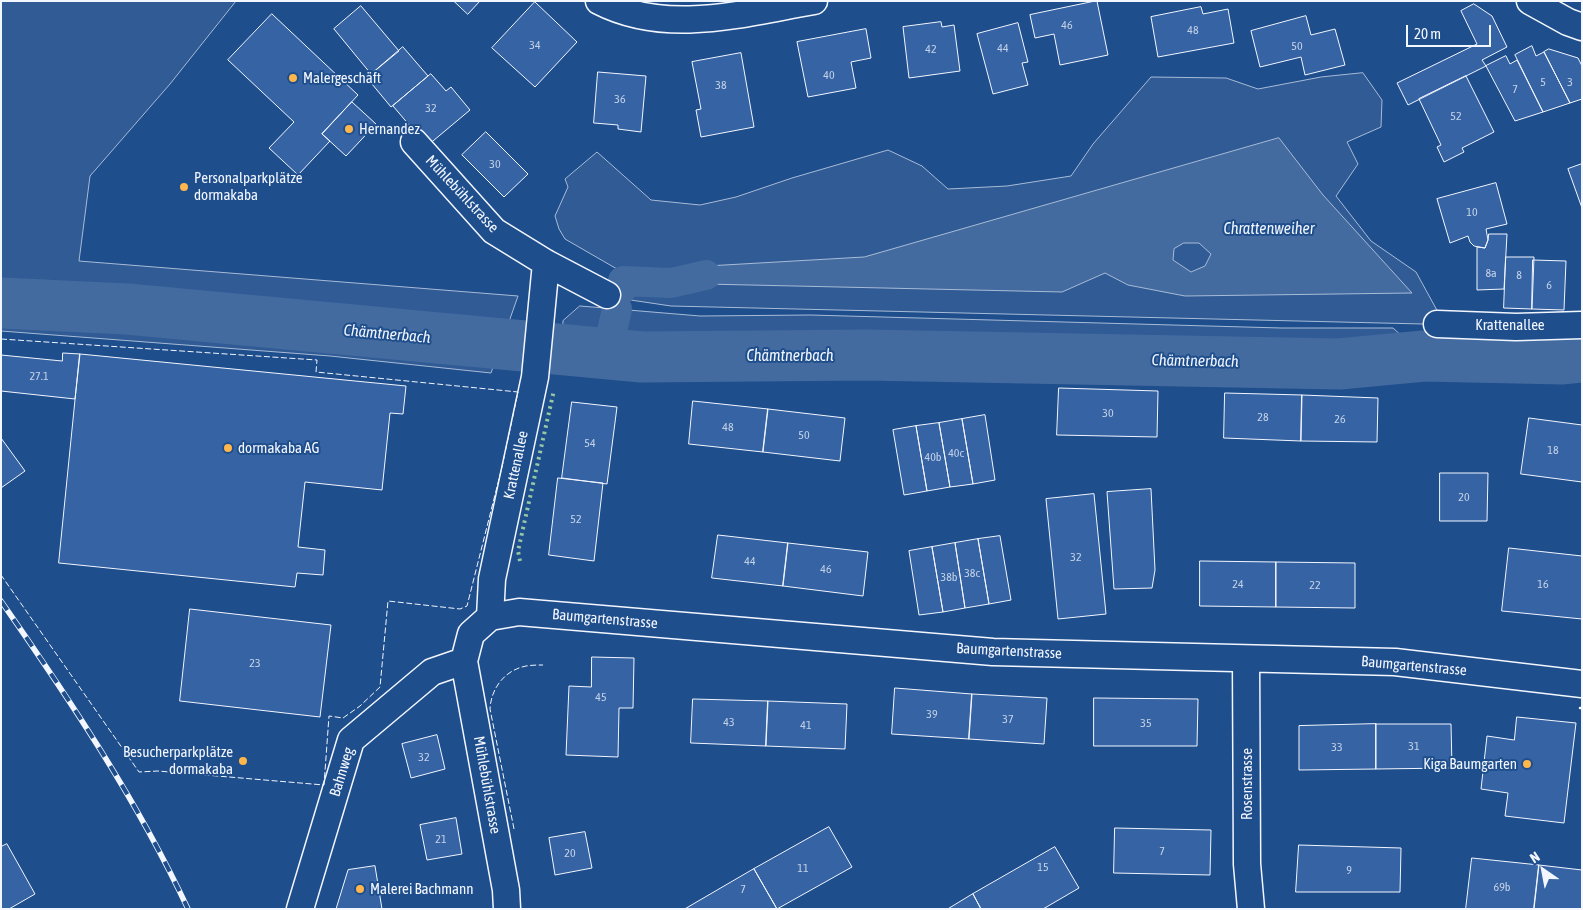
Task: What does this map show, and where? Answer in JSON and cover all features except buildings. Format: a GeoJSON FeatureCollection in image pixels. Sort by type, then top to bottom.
{"type":"FeatureCollection","features":[{"type":"Feature","properties":{"kind":"street"},"geometry":{"type":"LineString","coordinates":[[599,1],[616,10],[669,20],[708,19],[814,1]]}},
{"type":"Feature","properties":{"kind":"street"},"geometry":{"type":"LineString","coordinates":[[1530,1],[1568,22],[1582,27]]}},
{"type":"Feature","properties":{"kind":"street","name":"Mühlebühlstrasse"},"geometry":{"type":"LineString","coordinates":[[414,142],[494,231],[546,263]]}},
{"type":"Feature","properties":{"kind":"street"},"geometry":{"type":"LineString","coordinates":[[546,263],[607,295]]}},
{"type":"Feature","properties":{"kind":"street","name":"Krattenallee"},"geometry":{"type":"LineString","coordinates":[[490,617],[492,579],[535,376],[546,263]]}},
{"type":"Feature","properties":{"kind":"street","name":"Krattenallee"},"geometry":{"type":"LineString","coordinates":[[1437,324],[1516,327],[1582,325]]}},
{"type":"Feature","properties":{"kind":"street","name":"Baumgartenstrasse"},"geometry":{"type":"LineString","coordinates":[[490,617],[519,612],[993,652],[1395,662],[1582,684]]}},
{"type":"Feature","properties":{"kind":"street"},"geometry":{"type":"LineString","coordinates":[[464,661],[471,634],[490,617]]}},
{"type":"Feature","properties":{"kind":"street","name":"Rosenstrasse"},"geometry":{"type":"LineString","coordinates":[[1246,659],[1247,864],[1250,909]]}},
{"type":"Feature","properties":{"kind":"street","name":"Mühlebühlstrasse"},"geometry":{"type":"LineString","coordinates":[[464,661],[506,890],[507,909]]}},
{"type":"Feature","properties":{"kind":"street","name":"Bahnweg"},"geometry":{"type":"LineString","coordinates":[[300,909],[351,740],[432,672],[464,661]]}},
{"type":"Feature","properties":{"kind":"shaded area"},"geometry":{"type":"Polygon","coordinates":[[[1,1],[236,1],[170,84],[90,176],[79,261],[518,296],[491,373],[330,356],[1,331],[1,1]]]}},
{"type":"Feature","properties":{"kind":"shaded area"},"geometry":{"type":"Polygon","coordinates":[[[1363,73],[1382,100],[1381,127],[1347,142],[1358,164],[1336,196],[1371,241],[1416,272],[1439,314],[1423,324],[671,306],[607,295],[617,269],[565,239],[559,229],[555,216],[568,187],[565,179],[597,152],[651,200],[700,205],[736,197],[792,178],[888,150],[922,166],[948,189],[1007,186],[1071,176],[1093,144],[1151,77],[1226,78],[1258,89],[1321,77],[1363,73]]]}},
{"type":"Feature","properties":{"kind":"shaded area"},"geometry":{"type":"Polygon","coordinates":[[[580,306],[700,316],[810,315],[1281,328],[1393,328],[1424,356],[1339,364],[867,355],[642,357],[562,350],[563,321],[580,306]]]}},
{"type":"Feature","properties":{"kind":"water","name":"Chrattenweiher"},"geometry":{"type":"Polygon","coordinates":[[[1279,138],[1323,195],[1412,293],[1185,296],[1128,285],[1105,273],[1062,292],[705,284],[707,266],[864,257],[1279,138]],[[1184,243],[1174,249],[1173,260],[1191,272],[1205,266],[1211,254],[1199,243],[1184,243]]]}},
{"type":"Feature","properties":{"kind":"waterway"},"geometry":{"type":"LineString","coordinates":[[621,290],[623,281],[671,283],[706,275]]}},
{"type":"Feature","properties":{"kind":"waterway","name":"Chämtnerbach"},"geometry":{"type":"LineString","coordinates":[[1,303],[127,309],[642,357],[867,355],[1339,364],[1424,356],[1563,359],[1582,357]]}},
{"type":"Feature","properties":{"kind":"waterway"},"geometry":{"type":"LineString","coordinates":[[607,354],[617,309]]}},
{"type":"Feature","properties":{"kind":"railway"},"geometry":{"type":"LineString","coordinates":[[1,601],[77,713],[125,790],[188,909]]}},
{"type":"Feature","properties":{"kind":"hedge"},"geometry":{"type":"LineString","coordinates":[[520,561],[518,551],[554,390]]}},
{"type":"Feature","properties":{"kind":"fence"},"geometry":{"type":"LineString","coordinates":[[1,339],[317,360],[316,372],[518,392],[502,467],[467,606],[460,609],[388,601],[380,687],[360,706],[343,718],[329,716],[324,785],[158,771],[139,772],[1,575]]}},
{"type":"Feature","properties":{"kind":"fence"},"geometry":{"type":"LineString","coordinates":[[514,829],[490,709],[491,701],[496,687],[512,671],[526,666],[543,665]]}},
{"type":"Feature","properties":{"kind":"place","name":"Malergeschäft"},"geometry":{"type":"Point","coordinates":[293,78]}},
{"type":"Feature","properties":{"kind":"place","name":"Hernandez"},"geometry":{"type":"Point","coordinates":[349,129]}},
{"type":"Feature","properties":{"kind":"place","name":"Personalparkplätze dormakaba"},"geometry":{"type":"Point","coordinates":[184,187]}},
{"type":"Feature","properties":{"kind":"place","name":"dormakaba AG"},"geometry":{"type":"Point","coordinates":[228,448]}},
{"type":"Feature","properties":{"kind":"place","name":"Besucherparkplätze dormakaba"},"geometry":{"type":"Point","coordinates":[243,761]}},
{"type":"Feature","properties":{"kind":"place","name":"Kiga Baumgarten"},"geometry":{"type":"Point","coordinates":[1527,764]}},
{"type":"Feature","properties":{"kind":"place","name":"Malerei Bachmann"},"geometry":{"type":"Point","coordinates":[360,889]}}]}
